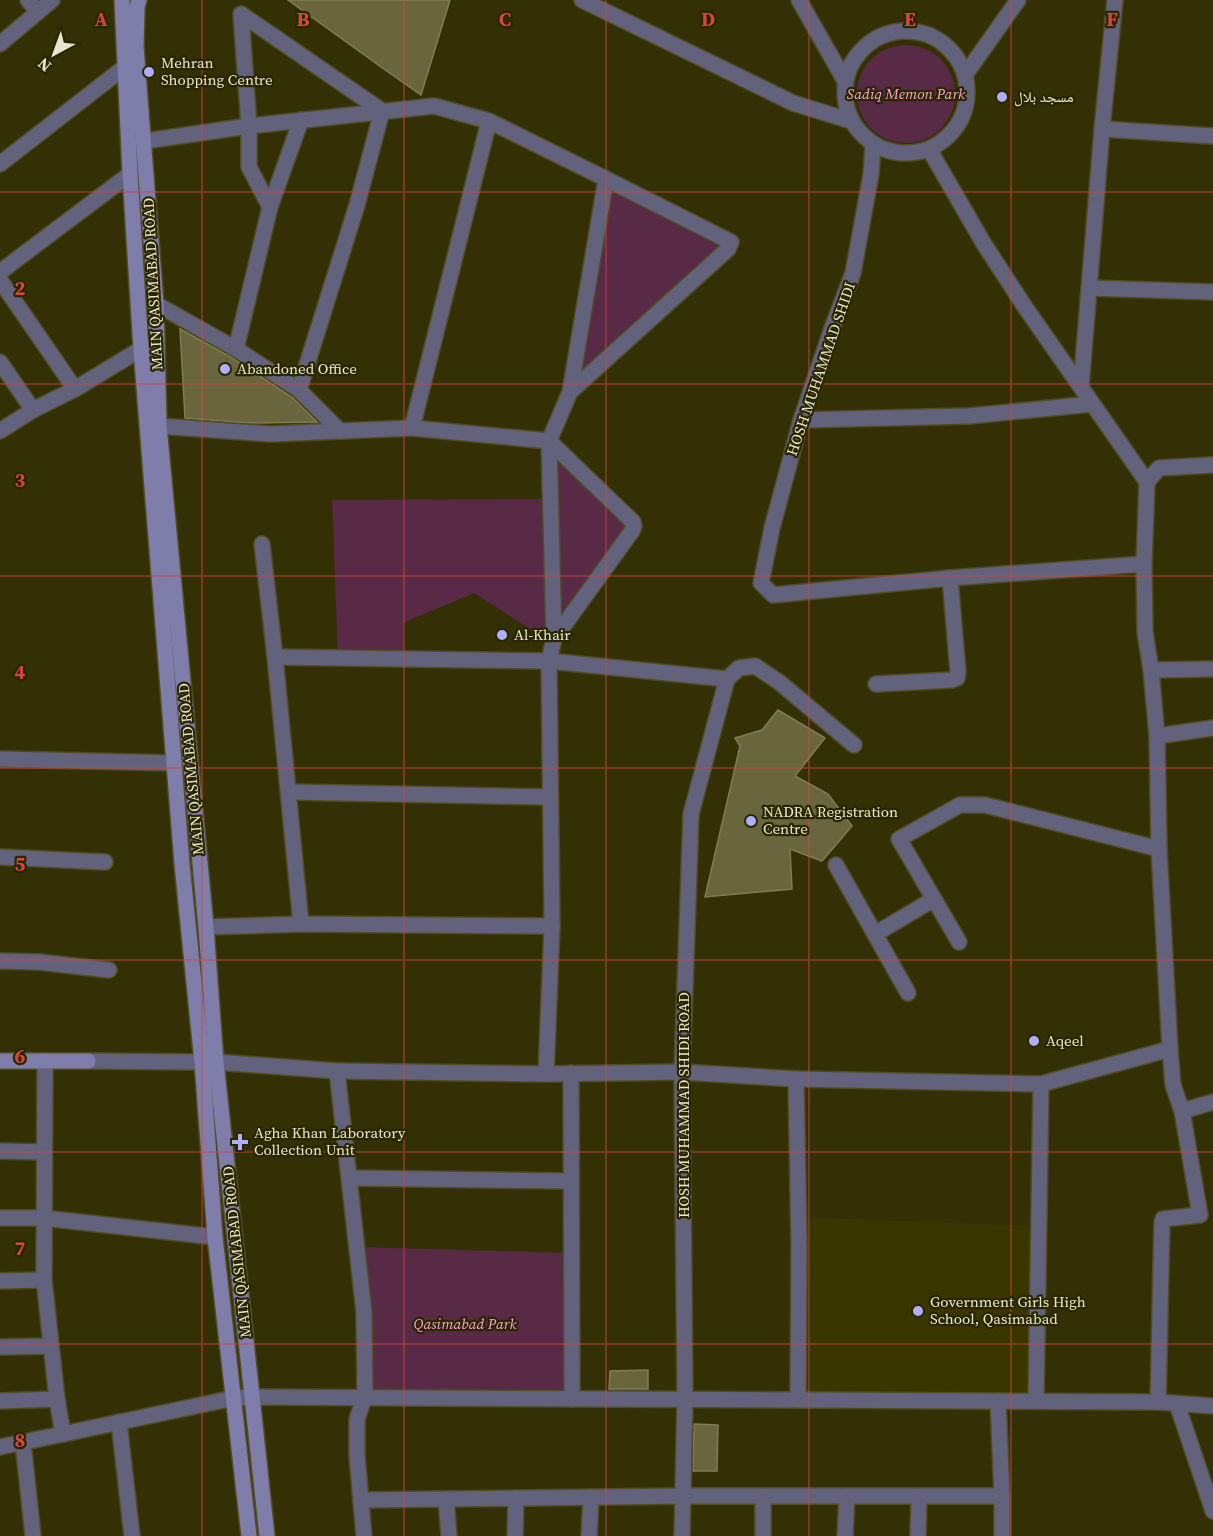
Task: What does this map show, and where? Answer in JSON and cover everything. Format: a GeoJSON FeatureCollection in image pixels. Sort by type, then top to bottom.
{"type":"FeatureCollection","features":[{"type":"Feature","properties":{"kind":"main road","name":"MAIN QASIMABAD ROAD"},"geometry":{"type":"LineString","coordinates":[[122,0],[141,350],[153,427],[206,927],[215,1237],[249,1536]]}},
{"type":"Feature","properties":{"kind":"main road","name":"MAIN QASIMABAD ROAD"},"geometry":{"type":"LineString","coordinates":[[139,0],[136,47],[156,304],[157,346],[153,427],[182,864],[253,1397],[267,1536]]}},
{"type":"Feature","properties":{"kind":"main road"},"geometry":{"type":"LineString","coordinates":[[0,1061],[88,1061]]}},
{"type":"Feature","properties":{"kind":"street"},"geometry":{"type":"LineString","coordinates":[[0,44],[33,6],[52,0]]}},
{"type":"Feature","properties":{"kind":"street"},"geometry":{"type":"LineString","coordinates":[[582,0],[605,5],[793,103],[851,121]]}},
{"type":"Feature","properties":{"kind":"street"},"geometry":{"type":"LineString","coordinates":[[799,0],[845,81]]}},
{"type":"Feature","properties":{"kind":"street"},"geometry":{"type":"LineString","coordinates":[[964,75],[1018,0]]}},
{"type":"Feature","properties":{"kind":"street"},"geometry":{"type":"LineString","coordinates":[[1081,387],[1115,0]]}},
{"type":"Feature","properties":{"kind":"street"},"geometry":{"type":"LineString","coordinates":[[270,207],[249,168],[249,126],[240,17],[242,14],[382,111]]}},
{"type":"Feature","properties":{"kind":"street"},"geometry":{"type":"LineString","coordinates":[[902,31],[922,33],[941,42],[955,56],[964,75],[967,90],[966,105],[961,119],[947,137],[929,149],[910,154],[891,152],[873,145],[851,121],[844,101],[845,81],[851,62],[864,46],[882,35],[902,31]]}},
{"type":"Feature","properties":{"kind":"street"},"geometry":{"type":"LineString","coordinates":[[0,164],[126,66]]}},
{"type":"Feature","properties":{"kind":"street"},"geometry":{"type":"LineString","coordinates":[[145,141],[249,126],[434,105],[489,121],[731,242],[728,249],[570,392]]}},
{"type":"Feature","properties":{"kind":"street"},"geometry":{"type":"LineString","coordinates":[[299,390],[357,205],[382,111]]}},
{"type":"Feature","properties":{"kind":"street"},"geometry":{"type":"LineString","coordinates":[[236,349],[270,207],[301,120]]}},
{"type":"Feature","properties":{"kind":"street"},"geometry":{"type":"LineString","coordinates":[[412,428],[489,121]]}},
{"type":"Feature","properties":{"kind":"street"},"geometry":{"type":"LineString","coordinates":[[1102,129],[1213,136]]}},
{"type":"Feature","properties":{"kind":"street","name":"HOSH MUHAMMAD SHIDI"},"geometry":{"type":"LineString","coordinates":[[873,145],[871,174],[854,273],[831,331],[801,420],[772,528],[761,583],[773,595],[950,578]]}},
{"type":"Feature","properties":{"kind":"street"},"geometry":{"type":"LineString","coordinates":[[929,149],[984,244],[1147,482],[1144,564],[1145,632],[1157,736],[1159,849],[1170,1049],[1173,1085],[1182,1111],[1207,1215],[1163,1219],[1162,1222],[1158,1402]]}},
{"type":"Feature","properties":{"kind":"street"},"geometry":{"type":"LineString","coordinates":[[0,272],[130,174]]}},
{"type":"Feature","properties":{"kind":"street"},"geometry":{"type":"LineString","coordinates":[[546,1074],[552,926],[549,661],[554,639],[549,441],[570,392],[606,179]]}},
{"type":"Feature","properties":{"kind":"street"},"geometry":{"type":"LineString","coordinates":[[0,280],[75,389]]}},
{"type":"Feature","properties":{"kind":"street"},"geometry":{"type":"LineString","coordinates":[[1089,288],[1213,292]]}},
{"type":"Feature","properties":{"kind":"street"},"geometry":{"type":"LineString","coordinates":[[156,304],[236,349],[299,390],[340,431]]}},
{"type":"Feature","properties":{"kind":"street"},"geometry":{"type":"LineString","coordinates":[[0,431],[141,350],[157,346]]}},
{"type":"Feature","properties":{"kind":"street"},"geometry":{"type":"LineString","coordinates":[[0,362],[33,410]]}},
{"type":"Feature","properties":{"kind":"street"},"geometry":{"type":"LineString","coordinates":[[801,420],[969,416],[1092,404]]}},
{"type":"Feature","properties":{"kind":"street"},"geometry":{"type":"LineString","coordinates":[[153,427],[270,434],[412,428],[549,441],[634,526],[554,639]]}},
{"type":"Feature","properties":{"kind":"street"},"geometry":{"type":"LineString","coordinates":[[1147,482],[1159,468],[1213,465]]}},
{"type":"Feature","properties":{"kind":"street"},"geometry":{"type":"LineString","coordinates":[[262,544],[302,924]]}},
{"type":"Feature","properties":{"kind":"street"},"geometry":{"type":"LineString","coordinates":[[876,684],[957,678],[950,578],[1144,564]]}},
{"type":"Feature","properties":{"kind":"street"},"geometry":{"type":"LineString","coordinates":[[275,657],[549,661],[727,679],[739,668],[755,666],[779,682],[854,746]]}},
{"type":"Feature","properties":{"kind":"street"},"geometry":{"type":"LineString","coordinates":[[1151,670],[1213,669]]}},
{"type":"Feature","properties":{"kind":"street","name":"HOSH MUHAMMAD SHIDI ROAD"},"geometry":{"type":"LineString","coordinates":[[682,1536],[686,1399],[682,1072],[690,814],[727,679]]}},
{"type":"Feature","properties":{"kind":"street"},"geometry":{"type":"LineString","coordinates":[[1157,736],[1213,728]]}},
{"type":"Feature","properties":{"kind":"street"},"geometry":{"type":"LineString","coordinates":[[0,759],[175,763]]}},
{"type":"Feature","properties":{"kind":"street"},"geometry":{"type":"LineString","coordinates":[[288,792],[549,797]]}},
{"type":"Feature","properties":{"kind":"street"},"geometry":{"type":"LineString","coordinates":[[959,942],[899,839],[960,805],[985,805],[1159,849]]}},
{"type":"Feature","properties":{"kind":"street"},"geometry":{"type":"LineString","coordinates":[[0,857],[105,862]]}},
{"type":"Feature","properties":{"kind":"street"},"geometry":{"type":"LineString","coordinates":[[836,866],[908,993]]}},
{"type":"Feature","properties":{"kind":"street"},"geometry":{"type":"LineString","coordinates":[[875,934],[934,898]]}},
{"type":"Feature","properties":{"kind":"street"},"geometry":{"type":"LineString","coordinates":[[206,927],[302,924],[552,926]]}},
{"type":"Feature","properties":{"kind":"street"},"geometry":{"type":"LineString","coordinates":[[0,961],[39,962],[109,970]]}},
{"type":"Feature","properties":{"kind":"street"},"geometry":{"type":"LineString","coordinates":[[88,1061],[209,1062],[337,1071],[546,1074],[682,1072],[796,1079],[1041,1084],[1170,1049]]}},
{"type":"Feature","properties":{"kind":"street"},"geometry":{"type":"LineString","coordinates":[[45,1061],[44,1280],[63,1434]]}},
{"type":"Feature","properties":{"kind":"street"},"geometry":{"type":"LineString","coordinates":[[337,1071],[364,1312],[366,1396],[357,1419],[357,1456],[364,1536]]}},
{"type":"Feature","properties":{"kind":"street"},"geometry":{"type":"LineString","coordinates":[[571,1073],[572,1399]]}},
{"type":"Feature","properties":{"kind":"street"},"geometry":{"type":"LineString","coordinates":[[796,1079],[799,1246],[798,1400]]}},
{"type":"Feature","properties":{"kind":"street"},"geometry":{"type":"LineString","coordinates":[[1036,1401],[1041,1084]]}},
{"type":"Feature","properties":{"kind":"street"},"geometry":{"type":"LineString","coordinates":[[1182,1111],[1213,1102]]}},
{"type":"Feature","properties":{"kind":"street"},"geometry":{"type":"LineString","coordinates":[[0,1151],[44,1152]]}},
{"type":"Feature","properties":{"kind":"street"},"geometry":{"type":"LineString","coordinates":[[349,1178],[572,1181]]}},
{"type":"Feature","properties":{"kind":"street"},"geometry":{"type":"LineString","coordinates":[[0,1218],[43,1218],[215,1237]]}},
{"type":"Feature","properties":{"kind":"street"},"geometry":{"type":"LineString","coordinates":[[0,1281],[44,1280]]}},
{"type":"Feature","properties":{"kind":"street"},"geometry":{"type":"LineString","coordinates":[[0,1347],[51,1346]]}},
{"type":"Feature","properties":{"kind":"street"},"geometry":{"type":"LineString","coordinates":[[0,1447],[234,1398],[253,1397],[1158,1402],[1213,1406]]}},
{"type":"Feature","properties":{"kind":"street"},"geometry":{"type":"LineString","coordinates":[[0,1401],[57,1399]]}},
{"type":"Feature","properties":{"kind":"street"},"geometry":{"type":"LineString","coordinates":[[998,1401],[1002,1536]]}},
{"type":"Feature","properties":{"kind":"street"},"geometry":{"type":"LineString","coordinates":[[1177,1404],[1213,1511]]}},
{"type":"Feature","properties":{"kind":"street"},"geometry":{"type":"LineString","coordinates":[[119,1422],[132,1536]]}},
{"type":"Feature","properties":{"kind":"street"},"geometry":{"type":"LineString","coordinates":[[23,1442],[33,1536]]}},
{"type":"Feature","properties":{"kind":"street"},"geometry":{"type":"LineString","coordinates":[[361,1500],[684,1496],[1002,1496]]}},
{"type":"Feature","properties":{"kind":"street"},"geometry":{"type":"LineString","coordinates":[[763,1496],[763,1536]]}},
{"type":"Feature","properties":{"kind":"street"},"geometry":{"type":"LineString","coordinates":[[845,1536],[847,1496]]}},
{"type":"Feature","properties":{"kind":"street"},"geometry":{"type":"LineString","coordinates":[[918,1536],[919,1496]]}},
{"type":"Feature","properties":{"kind":"street"},"geometry":{"type":"LineString","coordinates":[[589,1536],[591,1497]]}},
{"type":"Feature","properties":{"kind":"street"},"geometry":{"type":"LineString","coordinates":[[515,1536],[516,1498]]}},
{"type":"Feature","properties":{"kind":"street"},"geometry":{"type":"LineString","coordinates":[[446,1499],[449,1536]]}},
{"type":"Feature","properties":{"kind":"shaded area","name":"Government Girls High School, Qasimabad"},"geometry":{"type":"Polygon","coordinates":[[[798,1217],[1039,1226],[1036,1401],[798,1400],[798,1217]]]}},
{"type":"Feature","properties":{"kind":"green space","name":"Sadiq Memon Park"},"geometry":{"type":"Polygon","coordinates":[[[906,45],[925,48],[941,59],[952,75],[955,94],[952,113],[941,129],[925,140],[906,143],[887,140],[871,129],[860,113],[857,94],[860,75],[871,59],[887,48],[906,45]]]}},
{"type":"Feature","properties":{"kind":"green space"},"geometry":{"type":"Polygon","coordinates":[[[606,179],[731,242],[570,392],[606,179]]]}},
{"type":"Feature","properties":{"kind":"green space"},"geometry":{"type":"Polygon","coordinates":[[[549,441],[633,522],[553,631],[538,634],[474,593],[403,623],[404,659],[338,658],[332,500],[550,499],[549,441]]]}},
{"type":"Feature","properties":{"kind":"green space","name":"Qasimabad Park"},"geometry":{"type":"Polygon","coordinates":[[[357,1247],[571,1253],[572,1399],[365,1396],[357,1247]]]}},
{"type":"Feature","properties":{"kind":"building"},"geometry":{"type":"Polygon","coordinates":[[[288,0],[450,0],[421,95],[381,67],[288,0]]]}},
{"type":"Feature","properties":{"kind":"building","name":"Abandoned Office"},"geometry":{"type":"Polygon","coordinates":[[[180,329],[231,357],[293,398],[317,422],[247,423],[185,418],[180,329]]]}},
{"type":"Feature","properties":{"kind":"building"},"geometry":{"type":"Polygon","coordinates":[[[778,710],[825,738],[795,776],[828,794],[852,826],[822,861],[790,849],[792,889],[705,897],[740,746],[735,738],[762,730],[778,710]]]}},
{"type":"Feature","properties":{"kind":"building"},"geometry":{"type":"Polygon","coordinates":[[[648,1370],[648,1389],[609,1389],[610,1371],[648,1370]]]}},
{"type":"Feature","properties":{"kind":"building"},"geometry":{"type":"Polygon","coordinates":[[[694,1424],[718,1425],[717,1471],[693,1471],[694,1424]]]}},
{"type":"Feature","properties":{"kind":"place","name":"Mehran Shopping Centre"},"geometry":{"type":"Point","coordinates":[149,72]}},
{"type":"Feature","properties":{"kind":"place","name":"مسجد بلال"},"geometry":{"type":"Point","coordinates":[1002,97]}},
{"type":"Feature","properties":{"kind":"place","name":"Abandoned Office"},"geometry":{"type":"Point","coordinates":[225,369]}},
{"type":"Feature","properties":{"kind":"place","name":"Al-Khair"},"geometry":{"type":"Point","coordinates":[502,635]}},
{"type":"Feature","properties":{"kind":"place","name":"NADRA Registration Centre"},"geometry":{"type":"Point","coordinates":[751,821]}},
{"type":"Feature","properties":{"kind":"place","name":"Aqeel"},"geometry":{"type":"Point","coordinates":[1034,1041]}},
{"type":"Feature","properties":{"kind":"place","name":"Agha Khan Laboratory Collection Unit"},"geometry":{"type":"Point","coordinates":[240,1142]}},
{"type":"Feature","properties":{"kind":"place","name":"Government Girls High School, Qasimabad"},"geometry":{"type":"Point","coordinates":[918,1311]}}]}
